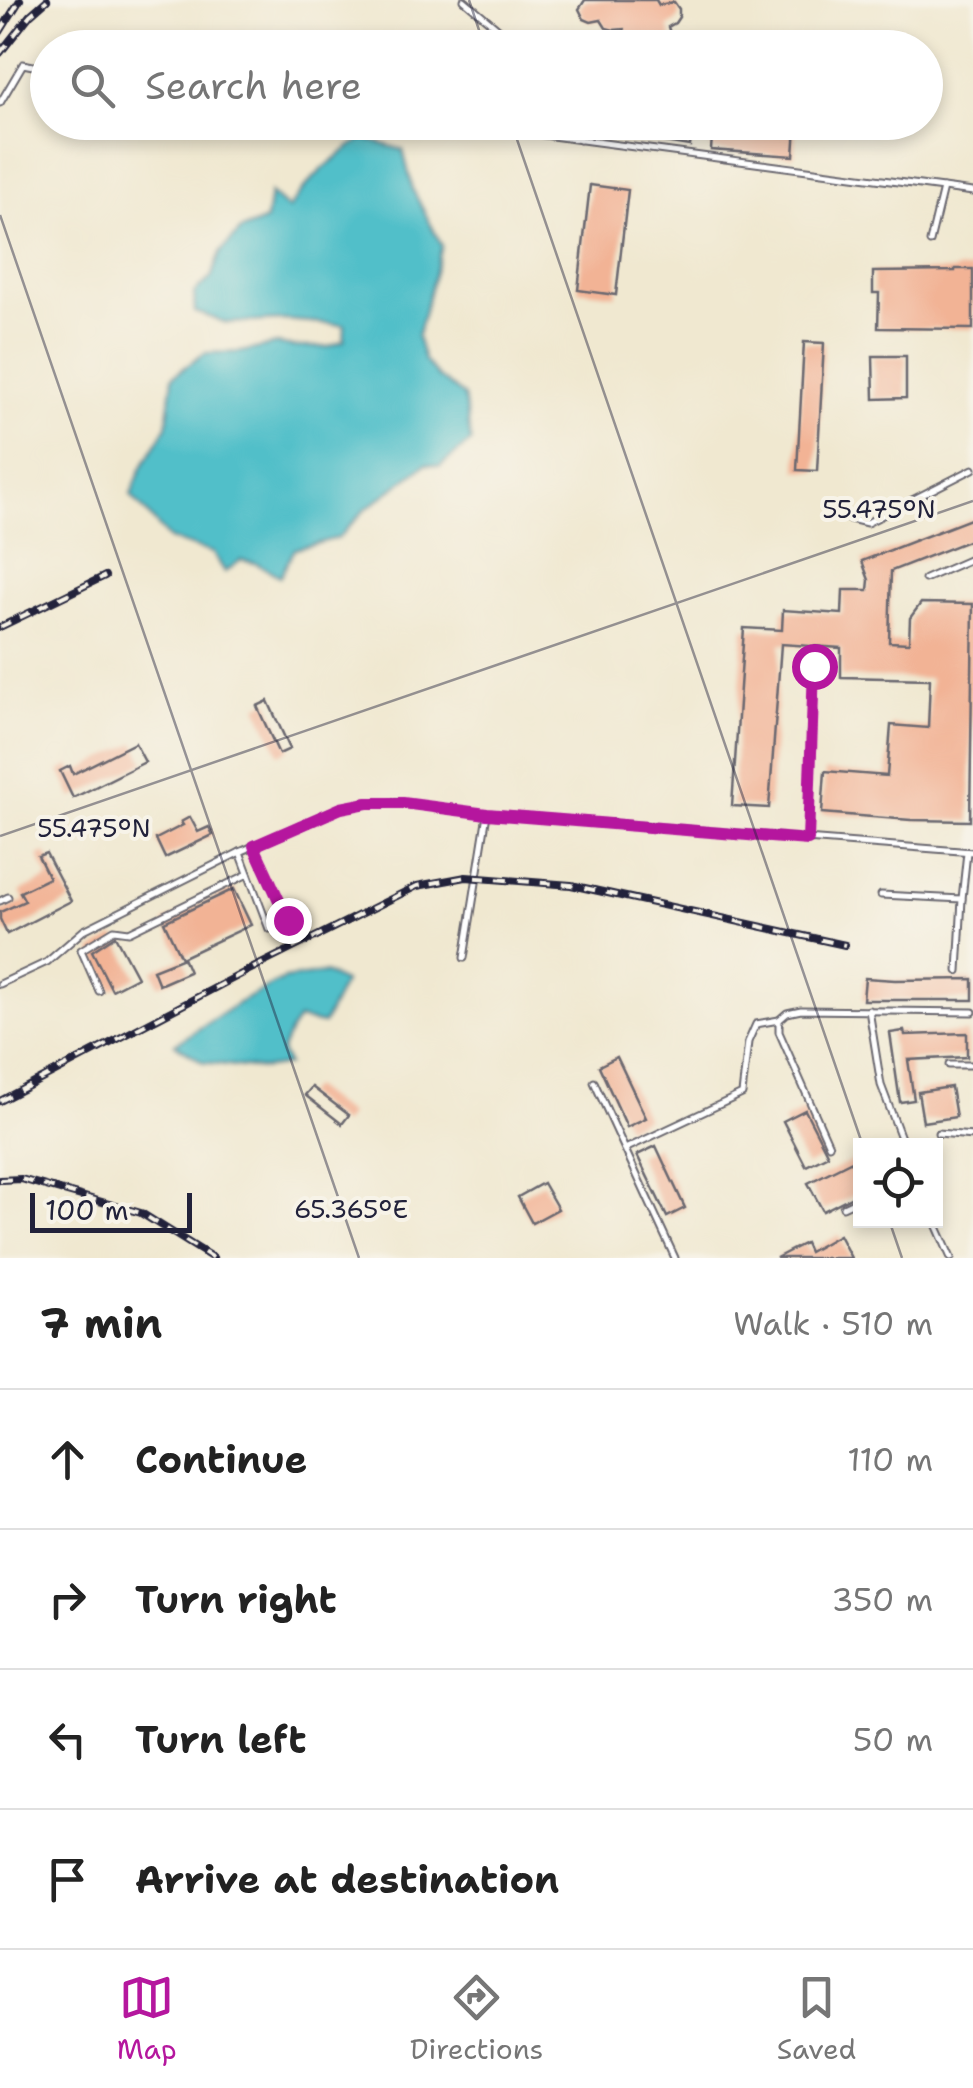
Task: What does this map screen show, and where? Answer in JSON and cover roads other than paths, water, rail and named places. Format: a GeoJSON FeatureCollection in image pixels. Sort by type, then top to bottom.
{"type":"FeatureCollection","features":[{"type":"Feature","properties":{"kind":"lane"},"geometry":{"type":"LineString","coordinates":[[464,0],[500,30]]}},
{"type":"Feature","properties":{"kind":"lane"},"geometry":{"type":"LineString","coordinates":[[0,103],[23,64],[30,65]]}},
{"type":"Feature","properties":{"kind":"lane"},"geometry":{"type":"LineString","coordinates":[[580,140],[973,192]]}},
{"type":"Feature","properties":{"kind":"lane"},"geometry":{"type":"LineString","coordinates":[[930,242],[943,188]]}},
{"type":"Feature","properties":{"kind":"lane"},"geometry":{"type":"LineString","coordinates":[[842,507],[846,518],[866,523],[973,469]]}},
{"type":"Feature","properties":{"kind":"lane"},"geometry":{"type":"LineString","coordinates":[[925,580],[973,558]]}},
{"type":"Feature","properties":{"kind":"lane"},"geometry":{"type":"LineString","coordinates":[[808,840],[814,666]]}},
{"type":"Feature","properties":{"kind":"lane"},"geometry":{"type":"LineString","coordinates":[[0,984],[47,962],[84,930],[240,852],[341,808],[367,803],[970,852],[962,900],[958,971]]}},
{"type":"Feature","properties":{"kind":"lane"},"geometry":{"type":"LineString","coordinates":[[464,958],[487,814]]}},
{"type":"Feature","properties":{"kind":"lane"},"geometry":{"type":"LineString","coordinates":[[240,852],[269,929],[288,920],[254,846]]}},
{"type":"Feature","properties":{"kind":"lane"},"geometry":{"type":"LineString","coordinates":[[99,991],[81,950],[114,930],[129,932],[248,874]]}},
{"type":"Feature","properties":{"kind":"lane"},"geometry":{"type":"LineString","coordinates":[[881,895],[962,900]]}},
{"type":"Feature","properties":{"kind":"lane"},"geometry":{"type":"LineString","coordinates":[[0,901],[8,897]]}},
{"type":"Feature","properties":{"kind":"lane"},"geometry":{"type":"LineString","coordinates":[[625,1149],[742,1094],[748,1042],[756,1024],[779,1020],[787,1013],[801,1010],[973,1012]]}},
{"type":"Feature","properties":{"kind":"lane"},"geometry":{"type":"LineString","coordinates":[[869,1010],[881,1085],[901,1138]]}},
{"type":"Feature","properties":{"kind":"lane"},"geometry":{"type":"LineString","coordinates":[[779,1020],[779,1032],[829,1144]]}},
{"type":"Feature","properties":{"kind":"lane"},"geometry":{"type":"LineString","coordinates":[[949,1066],[973,1065]]}},
{"type":"Feature","properties":{"kind":"lane"},"geometry":{"type":"LineString","coordinates":[[594,1082],[675,1258]]}},
{"type":"Feature","properties":{"kind":"lane"},"geometry":{"type":"LineString","coordinates":[[938,1133],[973,1136]]}},
{"type":"Feature","properties":{"kind":"lane"},"geometry":{"type":"LineString","coordinates":[[843,1207],[853,1202]]}},
{"type":"Feature","properties":{"kind":"lane"},"geometry":{"type":"LineString","coordinates":[[938,1228],[951,1258]]}},
{"type":"Feature","properties":{"kind":"water"},"geometry":{"type":"Polygon","coordinates":[[[360,140],[403,150],[413,190],[442,246],[417,337],[424,360],[438,377],[464,396],[471,442],[440,466],[426,464],[366,509],[338,538],[295,549],[280,576],[241,560],[225,572],[213,553],[169,539],[131,495],[141,469],[167,426],[173,376],[205,353],[241,352],[277,344],[328,347],[344,341],[345,325],[285,320],[227,323],[195,312],[194,293],[211,278],[220,253],[241,230],[266,220],[270,193],[288,209],[305,187],[360,140]]]}},
{"type":"Feature","properties":{"kind":"water"},"geometry":{"type":"Polygon","coordinates":[[[324,973],[344,982],[323,1024],[298,1019],[281,1052],[288,1065],[261,1069],[203,1062],[175,1044],[284,979],[324,973]]]}},
{"type":"Feature","properties":{"kind":"railway"},"geometry":{"type":"LineString","coordinates":[[0,32],[20,0]]}},
{"type":"Feature","properties":{"kind":"railway"},"geometry":{"type":"LineString","coordinates":[[0,53],[47,0]]}},
{"type":"Feature","properties":{"kind":"railway"},"geometry":{"type":"LineString","coordinates":[[0,627],[105,576]]}},
{"type":"Feature","properties":{"kind":"railway"},"geometry":{"type":"LineString","coordinates":[[0,1101],[417,886],[466,877],[571,885],[845,945]]}},
{"type":"Feature","properties":{"kind":"railway"},"geometry":{"type":"LineString","coordinates":[[0,1180],[21,1179],[141,1213],[213,1258]]}}]}
